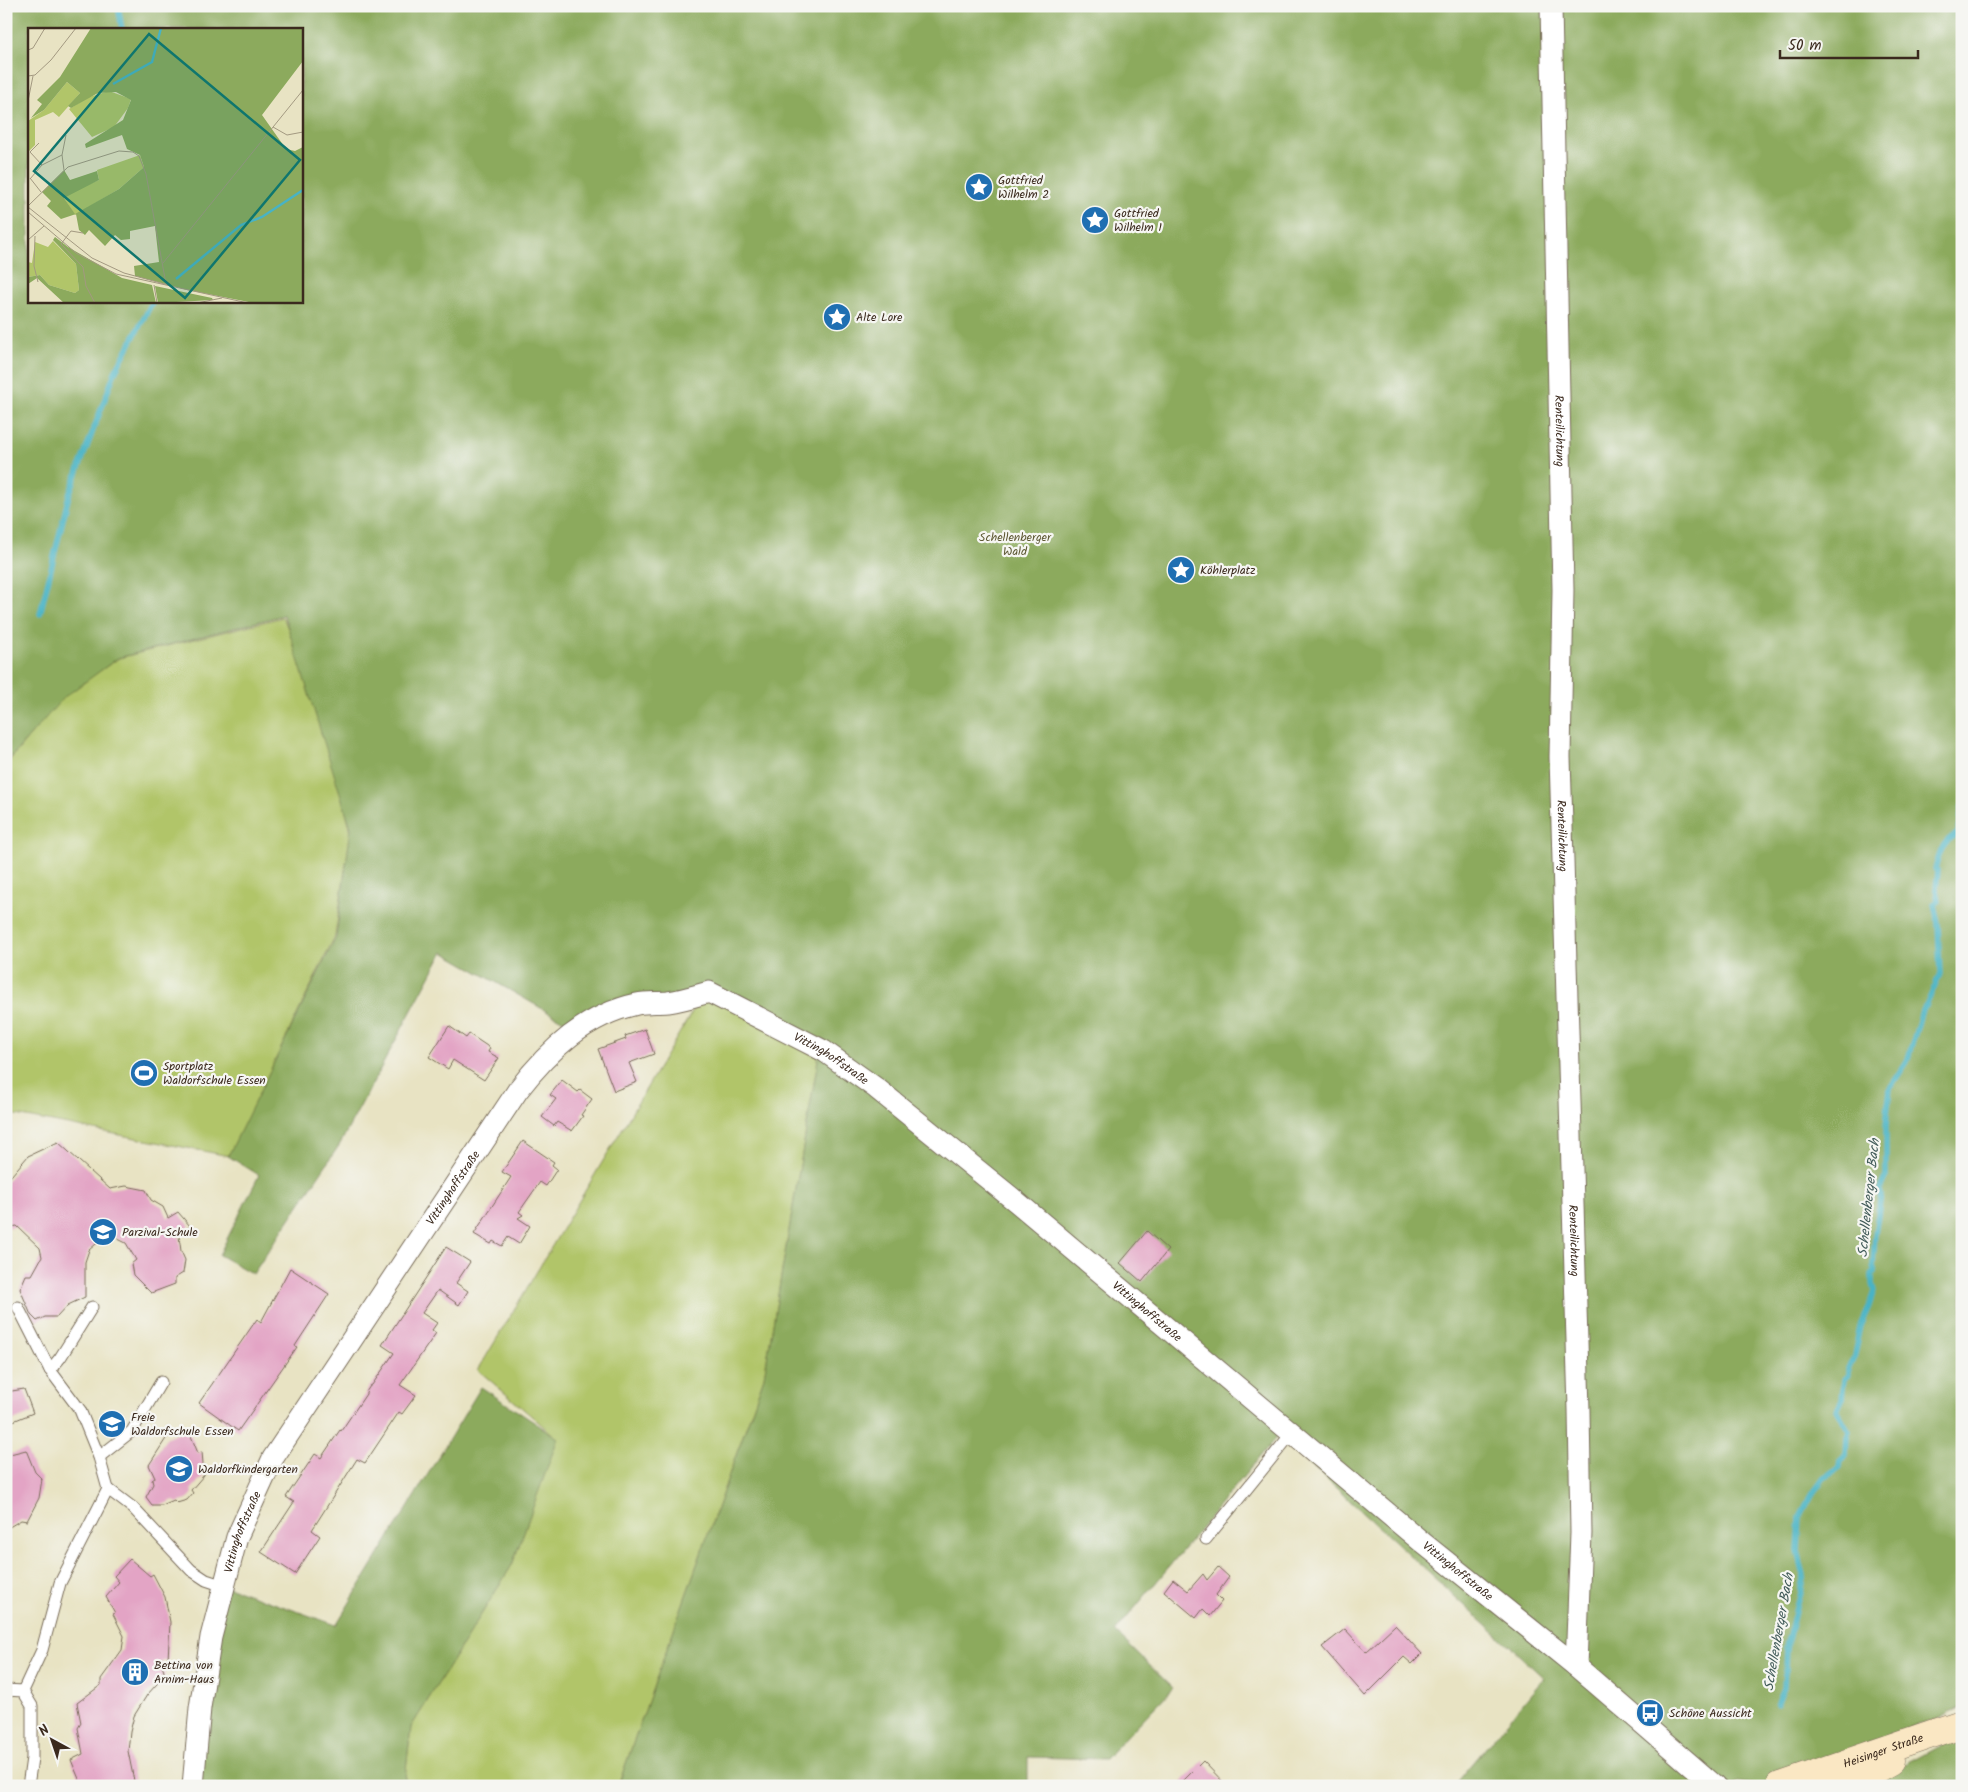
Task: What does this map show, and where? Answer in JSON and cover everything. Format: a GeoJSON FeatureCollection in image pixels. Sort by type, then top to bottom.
{"type":"FeatureCollection","features":[{"type":"Feature","properties":{"kind":"main road","name":"Heisinger Straße"},"geometry":{"type":"LineString","coordinates":[[1780,1786],[1960,1723]]}},
{"type":"Feature","properties":{"kind":"main road","name":"Heisinger Straße"},"geometry":{"type":"LineString","coordinates":[[1846,1786],[1960,1723]]}},
{"type":"Feature","properties":{"kind":"street","name":"Renteilichtung"},"geometry":{"type":"LineString","coordinates":[[1551,6],[1563,590],[1560,757],[1581,1533],[1576,1666]]}},
{"type":"Feature","properties":{"kind":"street","name":"Vittinghoffstraße"},"geometry":{"type":"LineString","coordinates":[[193,1786],[206,1662],[224,1586],[236,1537],[273,1458],[518,1090],[537,1066],[563,1041],[586,1025],[618,1009],[639,1004],[688,999],[709,992],[824,1051],[876,1088],[1011,1197],[1292,1433],[1576,1666],[1715,1786]]}},
{"type":"Feature","properties":{"kind":"lane"},"geometry":{"type":"LineString","coordinates":[[18,1307],[50,1370],[80,1410],[99,1457],[108,1489],[133,1508],[191,1570],[206,1580],[224,1586]]}},
{"type":"Feature","properties":{"kind":"lane"},"geometry":{"type":"LineString","coordinates":[[50,1370],[60,1358],[92,1307]]}},
{"type":"Feature","properties":{"kind":"lane"},"geometry":{"type":"LineString","coordinates":[[99,1457],[132,1431],[161,1382]]}},
{"type":"Feature","properties":{"kind":"lane"},"geometry":{"type":"LineString","coordinates":[[1206,1539],[1292,1433]]}},
{"type":"Feature","properties":{"kind":"lane"},"geometry":{"type":"LineString","coordinates":[[23,1691],[42,1650],[60,1584],[108,1489]]}},
{"type":"Feature","properties":{"kind":"lane"},"geometry":{"type":"LineString","coordinates":[[6,1690],[23,1691]]}},
{"type":"Feature","properties":{"kind":"lane"},"geometry":{"type":"LineString","coordinates":[[23,1691],[32,1706],[32,1758],[28,1786]]}},
{"type":"Feature","properties":{"kind":"green space","name":"Schellenberger Wald"},"geometry":{"type":"Polygon","coordinates":[[[6,6],[1962,6],[1962,1705],[1940,1717],[1756,1786],[1737,1783],[1733,1786],[1454,1786],[1544,1678],[1278,1435],[1115,1632],[1173,1688],[1105,1759],[1028,1757],[1028,1786],[618,1786],[764,1377],[819,1054],[707,987],[567,1023],[443,952],[340,1144],[253,1274],[219,1255],[259,1175],[228,1156],[336,937],[351,828],[284,615],[118,658],[63,698],[6,763],[6,6]]]}},
{"type":"Feature","properties":{"kind":"green space"},"geometry":{"type":"Polygon","coordinates":[[[283,617],[320,704],[351,832],[335,936],[229,1156],[6,1113],[6,765],[62,696],[119,658],[283,617]]]}},
{"type":"Feature","properties":{"kind":"green space"},"geometry":{"type":"Polygon","coordinates":[[[707,987],[819,1054],[764,1377],[618,1786],[404,1786],[411,1727],[512,1565],[557,1438],[478,1370],[707,987]]]}},
{"type":"Feature","properties":{"kind":"green space"},"geometry":{"type":"Polygon","coordinates":[[[481,1387],[558,1438],[512,1565],[411,1727],[404,1786],[195,1786],[225,1586],[336,1625],[481,1387]]]}},
{"type":"Feature","properties":{"kind":"green space"},"geometry":{"type":"Polygon","coordinates":[[[1962,1734],[1962,1786],[1865,1786],[1962,1734]]]}},
{"type":"Feature","properties":{"kind":"building"},"geometry":{"type":"Polygon","coordinates":[[[449,1026],[466,1038],[469,1034],[490,1048],[488,1052],[499,1058],[484,1080],[453,1060],[448,1069],[429,1057],[449,1026]]]}},
{"type":"Feature","properties":{"kind":"building"},"geometry":{"type":"Polygon","coordinates":[[[645,1029],[654,1054],[629,1063],[637,1082],[614,1091],[598,1049],[626,1039],[625,1036],[645,1029]]]}},
{"type":"Feature","properties":{"kind":"building"},"geometry":{"type":"Polygon","coordinates":[[[562,1080],[578,1092],[580,1090],[592,1099],[572,1131],[557,1122],[554,1126],[542,1117],[556,1099],[550,1095],[562,1080]]]}},
{"type":"Feature","properties":{"kind":"building"},"geometry":{"type":"Polygon","coordinates":[[[523,1141],[554,1162],[552,1165],[557,1169],[546,1186],[540,1182],[519,1212],[523,1215],[518,1218],[530,1226],[519,1244],[508,1237],[502,1246],[493,1241],[491,1244],[474,1234],[511,1177],[502,1172],[523,1141]]]}},
{"type":"Feature","properties":{"kind":"building","name":"Parzival-Schule"},"geometry":{"type":"Polygon","coordinates":[[[58,1142],[110,1189],[126,1186],[146,1190],[151,1200],[163,1207],[168,1218],[178,1212],[190,1226],[179,1236],[181,1251],[185,1260],[183,1273],[175,1278],[175,1284],[151,1293],[133,1275],[131,1264],[136,1260],[126,1243],[114,1237],[96,1244],[89,1250],[85,1262],[85,1297],[68,1305],[57,1317],[45,1317],[37,1321],[31,1315],[20,1289],[26,1275],[32,1275],[42,1257],[40,1248],[17,1226],[6,1228],[6,1182],[28,1156],[58,1142]]]}},
{"type":"Feature","properties":{"kind":"building"},"geometry":{"type":"Polygon","coordinates":[[[1147,1231],[1168,1250],[1142,1282],[1120,1263],[1147,1231]]]}},
{"type":"Feature","properties":{"kind":"building"},"geometry":{"type":"Polygon","coordinates":[[[446,1247],[470,1262],[456,1283],[468,1291],[459,1305],[438,1290],[422,1313],[437,1323],[432,1330],[436,1333],[400,1385],[416,1395],[402,1414],[399,1412],[365,1463],[357,1459],[312,1530],[320,1536],[295,1574],[261,1552],[294,1502],[286,1497],[315,1454],[321,1458],[394,1353],[382,1345],[446,1247]]]}},
{"type":"Feature","properties":{"kind":"building"},"geometry":{"type":"Polygon","coordinates":[[[290,1268],[329,1294],[295,1346],[297,1347],[238,1431],[199,1403],[257,1319],[261,1322],[290,1268]]]}},
{"type":"Feature","properties":{"kind":"building"},"geometry":{"type":"Polygon","coordinates":[[[24,1389],[33,1413],[6,1424],[6,1392],[24,1389]]]}},
{"type":"Feature","properties":{"kind":"building","name":"Waldorfkindergarten"},"geometry":{"type":"Polygon","coordinates":[[[179,1432],[187,1433],[191,1436],[198,1453],[202,1452],[204,1475],[191,1490],[193,1493],[187,1500],[177,1503],[174,1500],[162,1505],[152,1505],[146,1497],[153,1484],[152,1480],[155,1478],[149,1465],[167,1437],[179,1432]]]}},
{"type":"Feature","properties":{"kind":"building"},"geometry":{"type":"Polygon","coordinates":[[[26,1450],[35,1472],[42,1479],[39,1498],[27,1521],[21,1520],[6,1529],[6,1455],[26,1450]]]}},
{"type":"Feature","properties":{"kind":"building","name":"Bettina von Arnim-Haus"},"geometry":{"type":"Polygon","coordinates":[[[130,1559],[150,1576],[153,1574],[165,1597],[170,1622],[168,1660],[161,1662],[165,1675],[147,1695],[134,1716],[128,1751],[135,1786],[82,1786],[71,1760],[83,1754],[78,1728],[81,1723],[77,1703],[101,1685],[101,1679],[122,1650],[124,1636],[106,1597],[119,1582],[114,1576],[130,1559]]]}},
{"type":"Feature","properties":{"kind":"building"},"geometry":{"type":"Polygon","coordinates":[[[1218,1567],[1229,1577],[1216,1595],[1222,1601],[1210,1616],[1203,1609],[1196,1618],[1164,1591],[1173,1579],[1188,1591],[1203,1574],[1207,1580],[1218,1567]]]}},
{"type":"Feature","properties":{"kind":"building"},"geometry":{"type":"Polygon","coordinates":[[[1395,1625],[1422,1654],[1412,1664],[1404,1657],[1365,1696],[1322,1647],[1345,1629],[1366,1652],[1395,1625]]]}},
{"type":"Feature","properties":{"kind":"building"},"geometry":{"type":"Polygon","coordinates":[[[1203,1761],[1227,1786],[1178,1786],[1203,1761]]]}},
{"type":"Feature","properties":{"kind":"waterway"},"geometry":{"type":"LineString","coordinates":[[118,6],[122,28]]}},
{"type":"Feature","properties":{"kind":"waterway"},"geometry":{"type":"LineString","coordinates":[[40,614],[69,495],[115,372],[152,302]]}},
{"type":"Feature","properties":{"kind":"waterway","name":"Schellenberger Bach"},"geometry":{"type":"LineString","coordinates":[[1777,1704],[1784,1688],[1786,1648],[1804,1575],[1798,1551],[1800,1517],[1813,1493],[1824,1478],[1835,1472],[1846,1456],[1849,1431],[1837,1410],[1842,1400],[1844,1379],[1848,1375],[1848,1368],[1853,1360],[1860,1326],[1874,1291],[1872,1274],[1875,1272],[1873,1266],[1875,1234],[1880,1191],[1886,1178],[1886,1125],[1890,1088],[1907,1062],[1922,1010],[1926,1006],[1940,974],[1938,923],[1934,904],[1938,901],[1936,889],[1938,871],[1935,869],[1945,844],[1957,834],[1960,827],[1962,807]]}},
{"type":"Feature","properties":{"kind":"place","name":"Gottfried Wilhelm 2"},"geometry":{"type":"Point","coordinates":[979,187]}},
{"type":"Feature","properties":{"kind":"place","name":"Gottfried Wilhelm 1"},"geometry":{"type":"Point","coordinates":[1095,220]}},
{"type":"Feature","properties":{"kind":"place","name":"Alte Lore"},"geometry":{"type":"Point","coordinates":[837,317]}},
{"type":"Feature","properties":{"kind":"place","name":"Köhlerplatz"},"geometry":{"type":"Point","coordinates":[1181,570]}},
{"type":"Feature","properties":{"kind":"place","name":"Sportplatz Waldorfschule Essen"},"geometry":{"type":"Point","coordinates":[144,1073]}},
{"type":"Feature","properties":{"kind":"place","name":"Parzival-Schule"},"geometry":{"type":"Point","coordinates":[103,1232]}},
{"type":"Feature","properties":{"kind":"place","name":"Freie Waldorfschule Essen"},"geometry":{"type":"Point","coordinates":[112,1424]}},
{"type":"Feature","properties":{"kind":"place","name":"Waldorfkindergarten"},"geometry":{"type":"Point","coordinates":[179,1469]}},
{"type":"Feature","properties":{"kind":"place","name":"Bettina von Arnim-Haus"},"geometry":{"type":"Point","coordinates":[135,1672]}},
{"type":"Feature","properties":{"kind":"place","name":"Schöne Aussicht"},"geometry":{"type":"Point","coordinates":[1650,1713]}}]}
